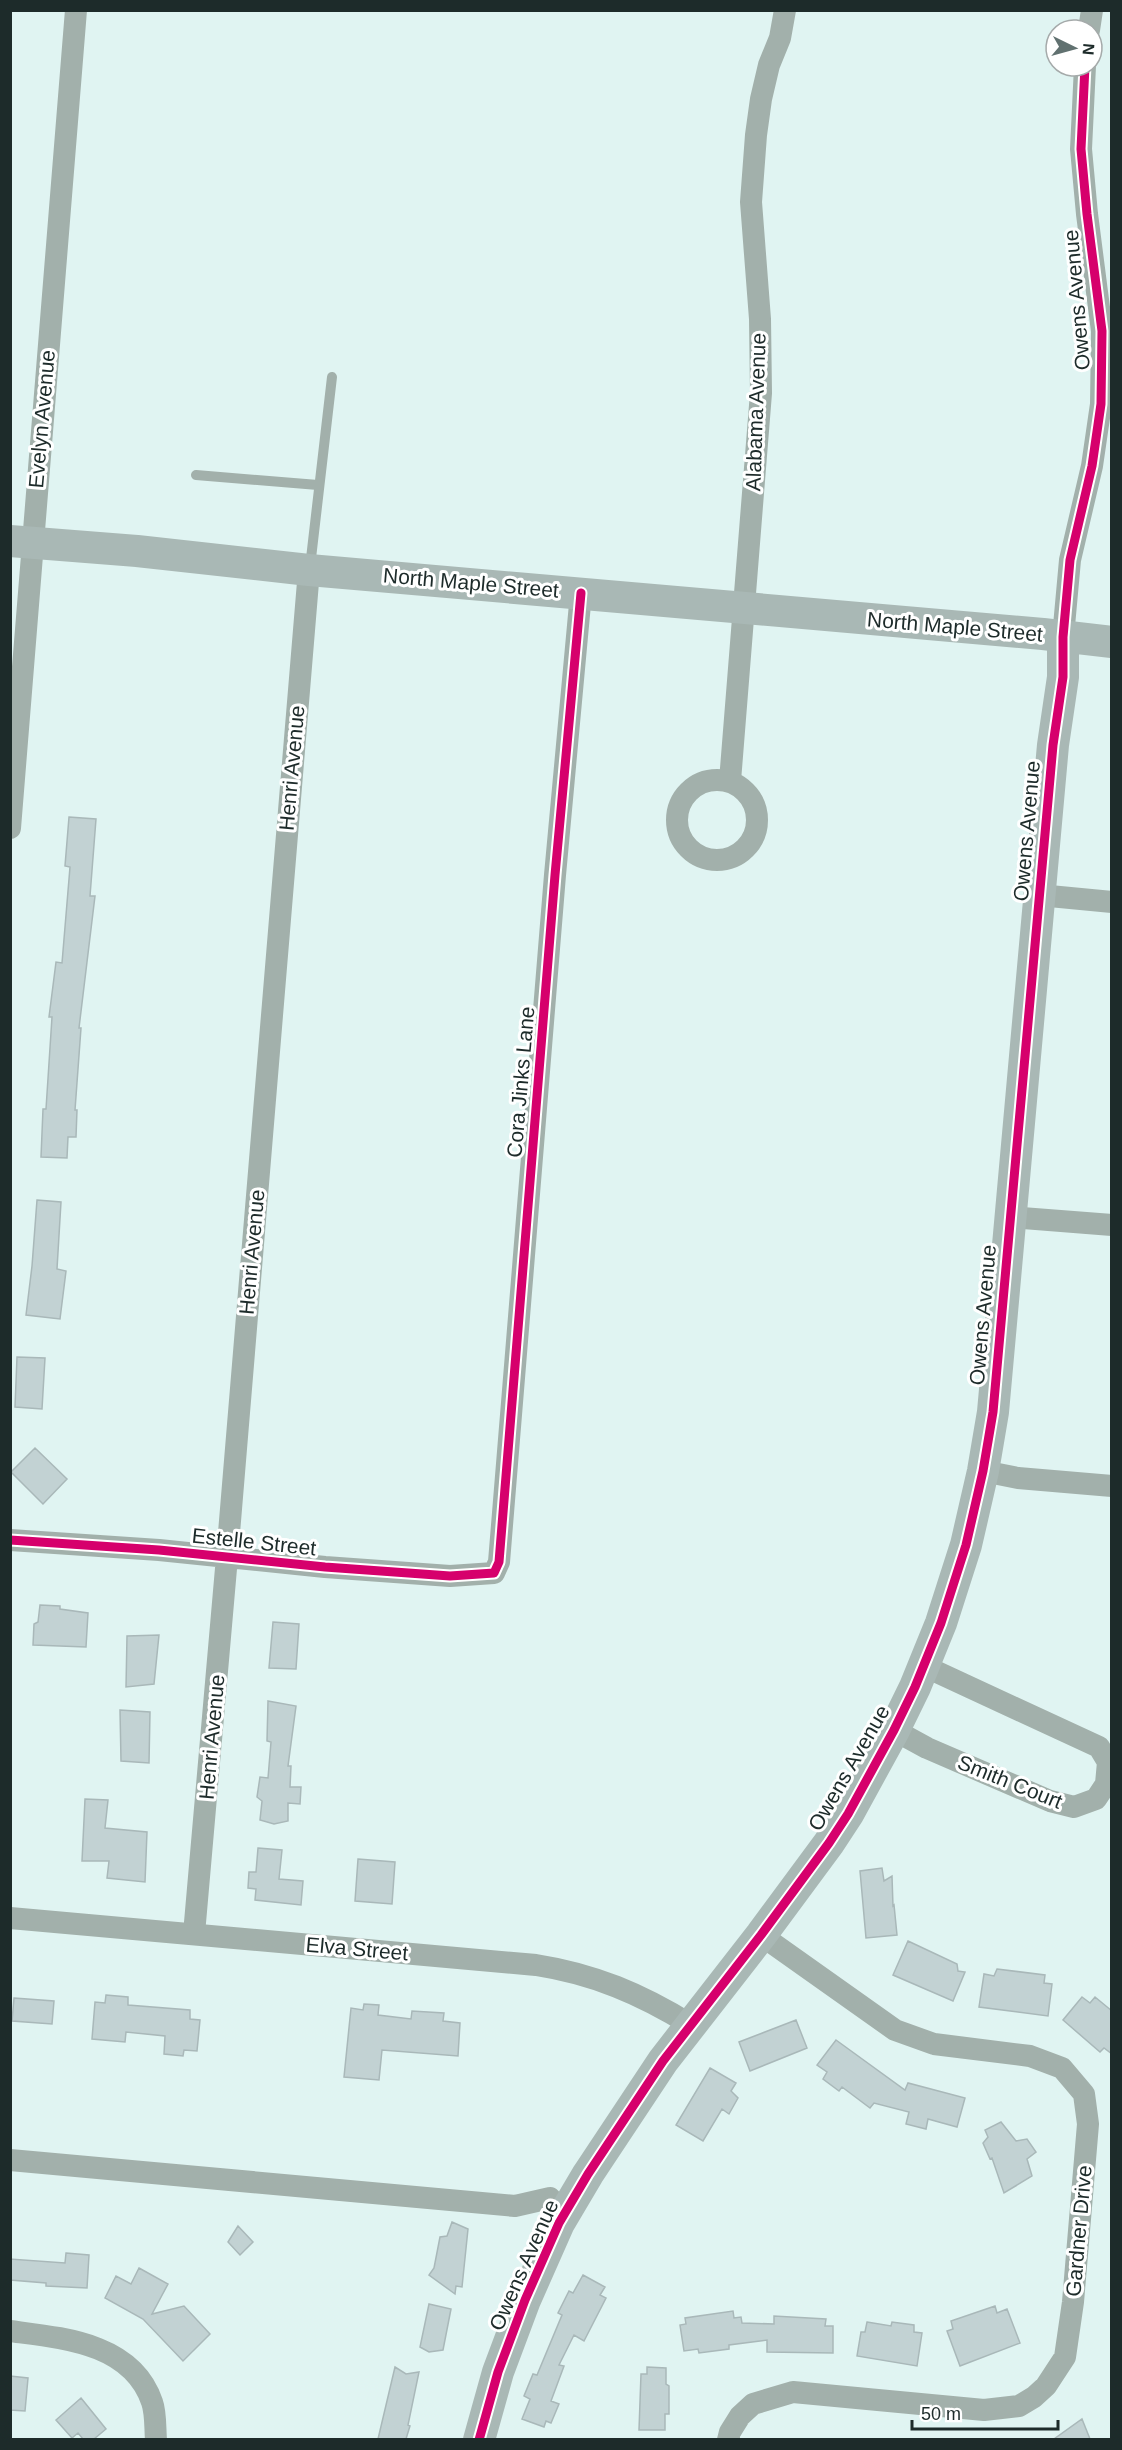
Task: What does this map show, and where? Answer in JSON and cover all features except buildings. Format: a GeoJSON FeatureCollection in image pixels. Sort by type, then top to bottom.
{"type":"FeatureCollection","features":[{"type":"Feature","properties":{"kind":"street","name":"Evelyn Avenue"},"geometry":{"type":"LineString","coordinates":[[10,828],[21,542],[76,10]]}},
{"type":"Feature","properties":{"kind":"street","name":"Alabama Avenue"},"geometry":{"type":"LineString","coordinates":[[730,781],[761,393],[760,319],[751,202],[756,135],[764,88],[780,38],[785,10]]}},
{"type":"Feature","properties":{"kind":"street","name":"Owens Avenue"},"geometry":{"type":"LineString","coordinates":[[479,2439],[498,2372],[525,2300],[564,2215],[588,2174],[663,2061],[761,1935],[848,1814],[894,1730],[924,1666],[941,1623],[966,1545],[983,1471],[993,1412],[1053,745],[1063,677],[1063,637],[1070,560],[1092,466],[1101,404],[1103,359],[1081,149],[1084,78]]}},
{"type":"Feature","properties":{"kind":"street","name":"North Maple Street"},"geometry":{"type":"LineString","coordinates":[[21,542],[1112,642]]}},
{"type":"Feature","properties":{"kind":"street","name":"Henri Avenue"},"geometry":{"type":"LineString","coordinates":[[194,1934],[309,570]]}},
{"type":"Feature","properties":{"kind":"street","name":"Cora Jinks Lane"},"geometry":{"type":"LineString","coordinates":[[494,1573],[499,1562],[555,875],[581,593]]}},
{"type":"Feature","properties":{"kind":"street"},"geometry":{"type":"LineString","coordinates":[[1039,895],[1112,902]]}},
{"type":"Feature","properties":{"kind":"street"},"geometry":{"type":"LineString","coordinates":[[1010,1217],[1112,1226]]}},
{"type":"Feature","properties":{"kind":"street"},"geometry":{"type":"LineString","coordinates":[[983,1471],[1018,1478],[1112,1486]]}},
{"type":"Feature","properties":{"kind":"street","name":"Estelle Street"},"geometry":{"type":"LineString","coordinates":[[10,1540],[227,1557],[325,1568],[450,1576],[494,1573]]}},
{"type":"Feature","properties":{"kind":"street","name":"Smith Court"},"geometry":{"type":"LineString","coordinates":[[894,1730],[927,1748],[1050,1801],[1074,1807],[1096,1799],[1106,1784],[1108,1762],[1099,1747],[924,1666]]}},
{"type":"Feature","properties":{"kind":"street","name":"Elva Street"},"geometry":{"type":"LineString","coordinates":[[10,1918],[572,1970],[656,2003],[691,2025]]}},
{"type":"Feature","properties":{"kind":"street","name":"Gardner Drive"},"geometry":{"type":"LineString","coordinates":[[728,2439],[740,2416],[753,2404],[787,2393],[984,2410],[1019,2406],[1034,2397],[1046,2386],[1065,2357],[1073,2302],[1088,2124],[1084,2094],[1062,2068],[1018,2054],[934,2044],[895,2030],[761,1935]]}},
{"type":"Feature","properties":{"kind":"street"},"geometry":{"type":"LineString","coordinates":[[10,2160],[515,2206],[550,2198],[564,2215]]}},
{"type":"Feature","properties":{"kind":"street"},"geometry":{"type":"LineString","coordinates":[[10,2331],[100,2347],[118,2358],[138,2378],[150,2397],[153,2404],[156,2439]]}},
{"type":"Feature","properties":{"kind":"lane"},"geometry":{"type":"LineString","coordinates":[[309,570],[332,377]]}},
{"type":"Feature","properties":{"kind":"lane"},"geometry":{"type":"LineString","coordinates":[[196,475],[318,485]]}},
{"type":"Feature","properties":{"kind":"cycle path"},"geometry":{"type":"LineString","coordinates":[[479,2440],[498,2372],[525,2300],[559,2223],[588,2174],[663,2061],[761,1935],[848,1814],[915,1687],[941,1623],[966,1545],[983,1471],[993,1412],[1053,745],[1063,677],[1063,637],[1070,560],[1092,466],[1101,404],[1102,331],[1081,149],[1084,78]]}},
{"type":"Feature","properties":{"kind":"cycle path"},"geometry":{"type":"LineString","coordinates":[[10,1540],[159,1550],[325,1567],[450,1576],[494,1573],[499,1562],[555,875],[581,593]]}}]}
